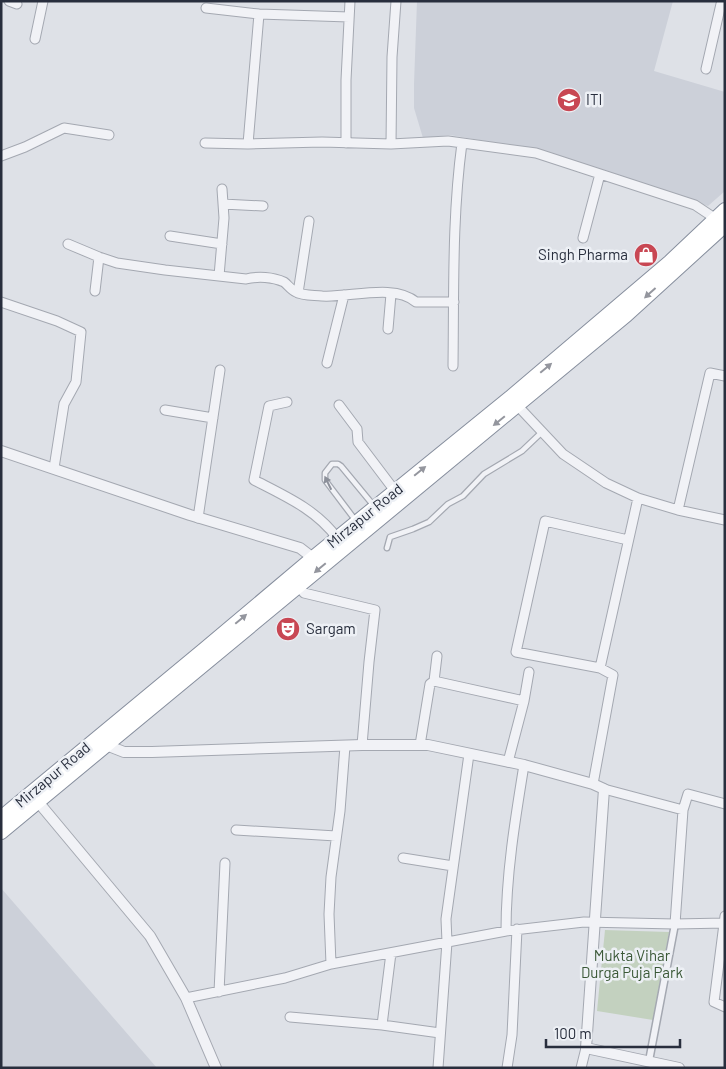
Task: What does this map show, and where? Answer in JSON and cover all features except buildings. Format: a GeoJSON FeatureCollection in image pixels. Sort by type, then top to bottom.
{"type":"FeatureCollection","features":[{"type":"Feature","properties":{"kind":"highway","name":"Mirzapur Road"},"geometry":{"type":"LineString","coordinates":[[294,582],[313,558],[356,522],[626,315],[722,218]]}},
{"type":"Feature","properties":{"kind":"highway","name":"Mirzapur Road"},"geometry":{"type":"LineString","coordinates":[[1,832],[35,798],[100,742],[514,402]]}},
{"type":"Feature","properties":{"kind":"highway","name":"Mirzapur Road"},"geometry":{"type":"LineString","coordinates":[[1,818],[35,798]]}},
{"type":"Feature","properties":{"kind":"street"},"geometry":{"type":"LineString","coordinates":[[35,39],[42,1]]}},
{"type":"Feature","properties":{"kind":"street"},"geometry":{"type":"LineString","coordinates":[[346,143],[346,80],[350,1]]}},
{"type":"Feature","properties":{"kind":"street"},"geometry":{"type":"LineString","coordinates":[[391,144],[392,57],[396,1]]}},
{"type":"Feature","properties":{"kind":"street"},"geometry":{"type":"LineString","coordinates":[[706,69],[722,4]]}},
{"type":"Feature","properties":{"kind":"street"},"geometry":{"type":"LineString","coordinates":[[206,8],[258,14],[349,16]]}},
{"type":"Feature","properties":{"kind":"street"},"geometry":{"type":"LineString","coordinates":[[248,144],[258,14]]}},
{"type":"Feature","properties":{"kind":"street"},"geometry":{"type":"LineString","coordinates":[[1,156],[64,128],[109,136]]}},
{"type":"Feature","properties":{"kind":"street"},"geometry":{"type":"LineString","coordinates":[[204,143],[391,144],[448,141],[536,153],[695,205],[722,218]]}},
{"type":"Feature","properties":{"kind":"street"},"geometry":{"type":"LineString","coordinates":[[453,366],[453,243],[462,143]]}},
{"type":"Feature","properties":{"kind":"street"},"geometry":{"type":"LineString","coordinates":[[583,238],[600,174]]}},
{"type":"Feature","properties":{"kind":"street"},"geometry":{"type":"LineString","coordinates":[[219,276],[224,218],[222,189]]}},
{"type":"Feature","properties":{"kind":"street"},"geometry":{"type":"LineString","coordinates":[[223,204],[263,206]]}},
{"type":"Feature","properties":{"kind":"street"},"geometry":{"type":"LineString","coordinates":[[298,293],[309,221]]}},
{"type":"Feature","properties":{"kind":"street"},"geometry":{"type":"LineString","coordinates":[[170,236],[222,244]]}},
{"type":"Feature","properties":{"kind":"street"},"geometry":{"type":"LineString","coordinates":[[68,244],[99,258],[118,263],[246,279],[253,277],[271,278],[284,283],[298,293],[327,296],[378,292],[408,296],[416,302],[454,302]]}},
{"type":"Feature","properties":{"kind":"street"},"geometry":{"type":"LineString","coordinates":[[96,291],[99,258]]}},
{"type":"Feature","properties":{"kind":"street"},"geometry":{"type":"LineString","coordinates":[[388,329],[391,294]]}},
{"type":"Feature","properties":{"kind":"street"},"geometry":{"type":"LineString","coordinates":[[327,363],[344,295]]}},
{"type":"Feature","properties":{"kind":"street"},"geometry":{"type":"LineString","coordinates":[[1,302],[57,321],[81,332],[76,382],[64,404],[54,468]]}},
{"type":"Feature","properties":{"kind":"street"},"geometry":{"type":"LineString","coordinates":[[198,518],[220,370]]}},
{"type":"Feature","properties":{"kind":"street"},"geometry":{"type":"LineString","coordinates":[[678,510],[710,373],[725,376]]}},
{"type":"Feature","properties":{"kind":"street"},"geometry":{"type":"LineString","coordinates":[[288,402],[269,406],[254,480],[298,502],[327,524],[337,538]]}},
{"type":"Feature","properties":{"kind":"street"},"geometry":{"type":"LineString","coordinates":[[514,402],[562,454],[586,471],[638,498],[678,510],[725,520]]}},
{"type":"Feature","properties":{"kind":"street"},"geometry":{"type":"LineString","coordinates":[[339,405],[356,429],[358,442],[395,491]]}},
{"type":"Feature","properties":{"kind":"street"},"geometry":{"type":"LineString","coordinates":[[165,410],[213,418]]}},
{"type":"Feature","properties":{"kind":"street"},"geometry":{"type":"LineString","coordinates":[[1,451],[198,518],[300,548],[313,558]]}},
{"type":"Feature","properties":{"kind":"street"},"geometry":{"type":"LineString","coordinates":[[600,668],[638,498]]}},
{"type":"Feature","properties":{"kind":"street"},"geometry":{"type":"LineString","coordinates":[[593,784],[613,675],[600,668],[516,652],[545,522],[628,540]]}},
{"type":"Feature","properties":{"kind":"street"},"geometry":{"type":"LineString","coordinates":[[294,582],[304,593],[375,610],[362,745]]}},
{"type":"Feature","properties":{"kind":"street"},"geometry":{"type":"LineString","coordinates":[[420,745],[430,684],[434,681],[437,656]]}},
{"type":"Feature","properties":{"kind":"street"},"geometry":{"type":"LineString","coordinates":[[508,762],[524,701],[529,672]]}},
{"type":"Feature","properties":{"kind":"street"},"geometry":{"type":"LineString","coordinates":[[434,681],[524,701]]}},
{"type":"Feature","properties":{"kind":"street"},"geometry":{"type":"LineString","coordinates":[[100,742],[124,752],[362,745],[428,745],[524,765],[683,810]]}},
{"type":"Feature","properties":{"kind":"street"},"geometry":{"type":"LineString","coordinates":[[331,964],[329,914],[345,746]]}},
{"type":"Feature","properties":{"kind":"street"},"geometry":{"type":"LineString","coordinates":[[438,1068],[447,942],[446,919],[469,754]]}},
{"type":"Feature","properties":{"kind":"street"},"geometry":{"type":"LineString","coordinates":[[506,931],[506,901],[510,852],[524,765]]}},
{"type":"Feature","properties":{"kind":"street"},"geometry":{"type":"LineString","coordinates":[[581,1068],[586,1048],[604,789]]}},
{"type":"Feature","properties":{"kind":"street"},"geometry":{"type":"LineString","coordinates":[[649,1062],[676,924],[683,810],[688,794],[725,804]]}},
{"type":"Feature","properties":{"kind":"street"},"geometry":{"type":"LineString","coordinates":[[35,798],[150,936],[186,998],[216,1068]]}},
{"type":"Feature","properties":{"kind":"street"},"geometry":{"type":"LineString","coordinates":[[236,830],[336,836]]}},
{"type":"Feature","properties":{"kind":"street"},"geometry":{"type":"LineString","coordinates":[[403,858],[453,866]]}},
{"type":"Feature","properties":{"kind":"street"},"geometry":{"type":"LineString","coordinates":[[219,992],[225,863]]}},
{"type":"Feature","properties":{"kind":"street"},"geometry":{"type":"LineString","coordinates":[[186,998],[285,978],[331,964],[518,929],[596,922],[676,924],[724,921],[714,1002],[725,1007]]}},
{"type":"Feature","properties":{"kind":"street"},"geometry":{"type":"LineString","coordinates":[[507,1068],[512,1035],[518,929]]}},
{"type":"Feature","properties":{"kind":"street"},"geometry":{"type":"LineString","coordinates":[[382,1024],[391,953]]}},
{"type":"Feature","properties":{"kind":"street"},"geometry":{"type":"LineString","coordinates":[[290,1017],[382,1024],[440,1033]]}},
{"type":"Feature","properties":{"kind":"street"},"geometry":{"type":"LineString","coordinates":[[586,1048],[679,1068]]}},
{"type":"Feature","properties":{"kind":"lane"},"geometry":{"type":"LineString","coordinates":[[387,548],[390,537],[429,522],[448,504],[463,496],[484,474],[522,452],[542,432]]}},
{"type":"Feature","properties":{"kind":"lane"},"geometry":{"type":"LineString","coordinates":[[356,522],[326,483],[325,473],[329,467],[335,464],[341,466],[375,507]]}},
{"type":"Feature","properties":{"kind":"shaded area","name":"ITI"},"geometry":{"type":"Polygon","coordinates":[[[417,1],[673,1],[654,71],[725,92],[725,191],[708,206],[538,150],[450,135],[423,138],[414,108],[417,1]]]}},
{"type":"Feature","properties":{"kind":"shaded area"},"geometry":{"type":"Polygon","coordinates":[[[1,888],[157,1068],[1,1068],[1,888]]]}},
{"type":"Feature","properties":{"kind":"green space","name":"Mukta Vihar Durga Puja Park"},"geometry":{"type":"Polygon","coordinates":[[[605,930],[669,932],[653,1020],[597,1011],[605,930]]]}},
{"type":"Feature","properties":{"kind":"place","name":"ITI"},"geometry":{"type":"Point","coordinates":[569,100]}},
{"type":"Feature","properties":{"kind":"place","name":"Singh Pharma"},"geometry":{"type":"Point","coordinates":[646,255]}},
{"type":"Feature","properties":{"kind":"place","name":"Sargam"},"geometry":{"type":"Point","coordinates":[288,629]}}]}
